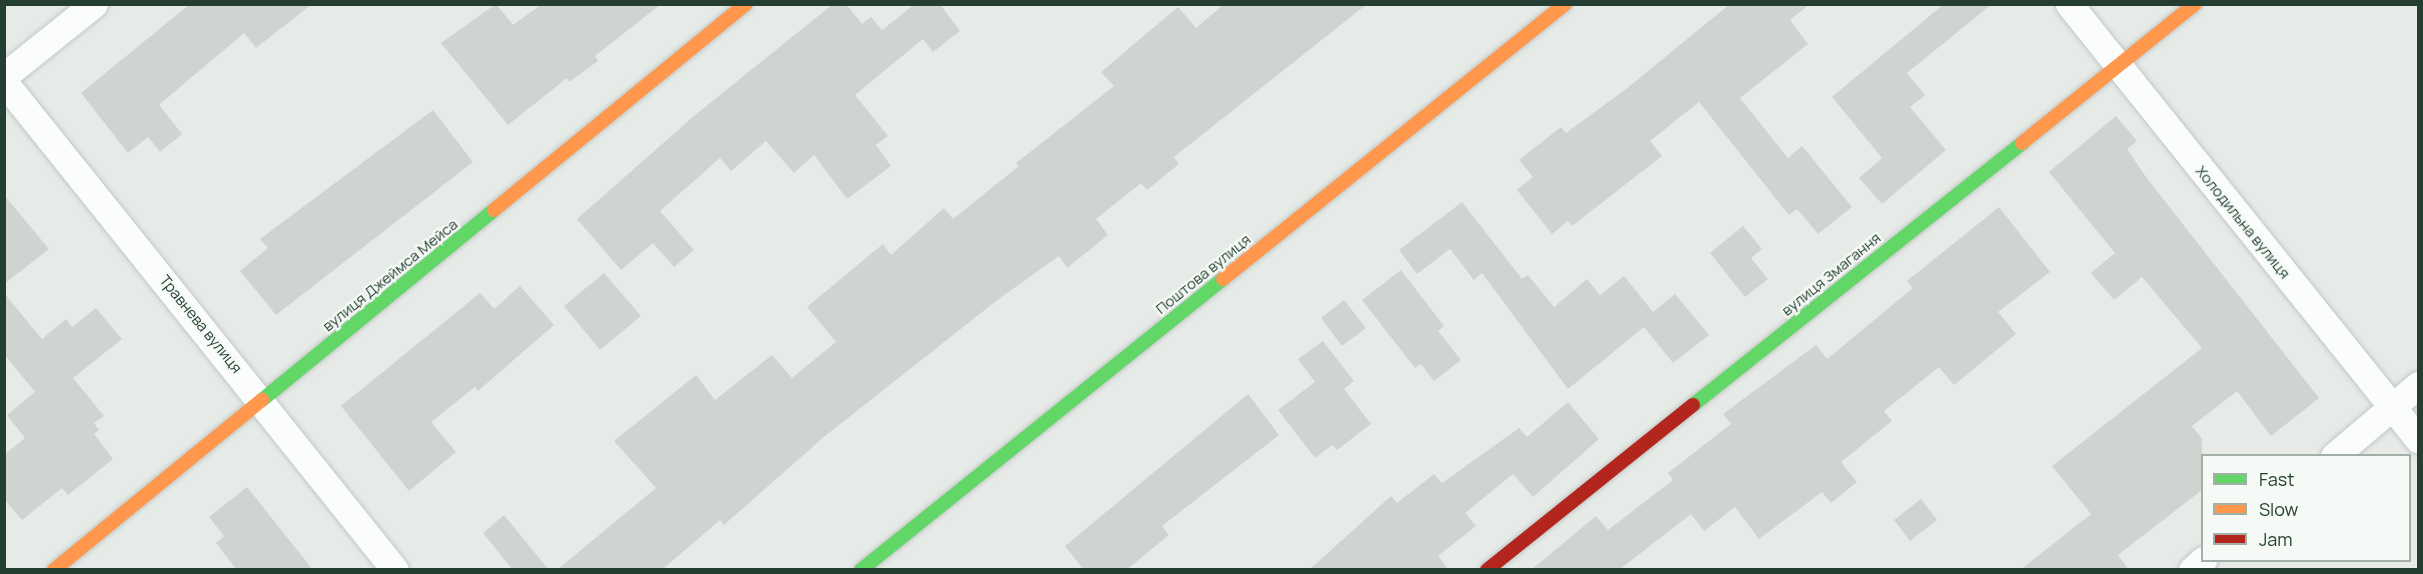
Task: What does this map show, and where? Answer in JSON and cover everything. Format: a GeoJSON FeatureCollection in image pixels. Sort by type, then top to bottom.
{"type":"FeatureCollection","features":[{"type":"Feature","properties":{"kind":"street"},"geometry":{"type":"LineString","coordinates":[[4,76],[94,4]]}},
{"type":"Feature","properties":{"kind":"street","name":"вулиця Джеймса Мейса"},"geometry":{"type":"LineString","coordinates":[[54,570],[746,4]]}},
{"type":"Feature","properties":{"kind":"street","name":"Поштова вулиця"},"geometry":{"type":"LineString","coordinates":[[861,570],[1565,4]]}},
{"type":"Feature","properties":{"kind":"street","name":"Холодильна вулиця"},"geometry":{"type":"LineString","coordinates":[[2069,4],[2418,440]]}},
{"type":"Feature","properties":{"kind":"street","name":"вулиця Змагання"},"geometry":{"type":"LineString","coordinates":[[1487,570],[2195,4]]}},
{"type":"Feature","properties":{"kind":"street","name":"Травнева вулиця"},"geometry":{"type":"LineString","coordinates":[[4,82],[263,400],[395,570]]}},
{"type":"Feature","properties":{"kind":"street"},"geometry":{"type":"LineString","coordinates":[[2336,454],[2418,385]]}},
{"type":"Feature","properties":{"kind":"building"},"geometry":{"type":"Polygon","coordinates":[[[190,4],[312,4],[256,48],[244,33],[159,105],[182,134],[160,152],[148,137],[128,153],[81,93],[190,4]]]}},
{"type":"Feature","properties":{"kind":"building"},"geometry":{"type":"Polygon","coordinates":[[[496,4],[513,25],[542,4],[661,4],[595,56],[598,61],[569,82],[567,78],[508,125],[441,43],[496,4]]]}},
{"type":"Feature","properties":{"kind":"building"},"geometry":{"type":"Polygon","coordinates":[[[833,4],[846,4],[862,24],[871,17],[882,30],[915,4],[940,4],[960,31],[933,52],[923,39],[855,95],[888,136],[876,145],[891,166],[847,199],[814,155],[794,173],[766,141],[731,171],[720,158],[660,211],[694,250],[674,267],[653,243],[621,270],[577,219],[694,116],[833,4]]]}},
{"type":"Feature","properties":{"kind":"building"},"geometry":{"type":"Polygon","coordinates":[[[1224,4],[1367,4],[1174,157],[1179,164],[1147,190],[1141,183],[1096,219],[1108,235],[1067,268],[1059,256],[1000,298],[825,436],[724,525],[720,520],[662,570],[557,570],[656,488],[614,441],[696,375],[715,400],[772,355],[792,378],[836,342],[807,307],[883,244],[891,255],[944,208],[953,219],[1019,166],[1016,163],[1114,86],[1101,72],[1178,7],[1196,28],[1224,4]]]}},
{"type":"Feature","properties":{"kind":"building"},"geometry":{"type":"Polygon","coordinates":[[[1730,4],[1810,4],[1790,20],[1808,44],[1740,98],[1788,158],[1802,146],[1852,207],[1818,234],[1797,209],[1789,215],[1699,102],[1650,141],[1662,156],[1572,226],[1568,221],[1552,234],[1517,190],[1533,177],[1519,160],[1561,127],[1566,133],[1626,89],[1730,4]]]}},
{"type":"Feature","properties":{"kind":"building"},"geometry":{"type":"Polygon","coordinates":[[[1944,4],[1992,4],[1907,73],[1925,95],[1910,107],[1946,150],[1882,204],[1859,178],[1882,158],[1832,97],[1944,4]]]}},
{"type":"Feature","properties":{"kind":"building"},"geometry":{"type":"Polygon","coordinates":[[[433,110],[473,162],[276,315],[240,271],[268,248],[260,239],[433,110]]]}},
{"type":"Feature","properties":{"kind":"building"},"geometry":{"type":"Polygon","coordinates":[[[2116,116],[2137,141],[2127,149],[2146,177],[2319,398],[2271,436],[2237,391],[2192,426],[2202,439],[2201,491],[2118,555],[2129,570],[2020,570],[2091,514],[2052,466],[2202,348],[2142,277],[2114,300],[2091,273],[2115,253],[2049,172],[2116,116]]]}},
{"type":"Feature","properties":{"kind":"building"},"geometry":{"type":"Polygon","coordinates":[[[4,195],[49,249],[4,284],[4,195]]]}},
{"type":"Feature","properties":{"kind":"building"},"geometry":{"type":"Polygon","coordinates":[[[1462,202],[1522,279],[1528,275],[1554,307],[1587,279],[1600,295],[1624,276],[1653,312],[1675,294],[1709,335],[1673,363],[1644,327],[1568,389],[1482,273],[1474,280],[1450,249],[1417,274],[1399,250],[1462,202]]]}},
{"type":"Feature","properties":{"kind":"building"},"geometry":{"type":"Polygon","coordinates":[[[1999,207],[2050,272],[1998,312],[2016,334],[1954,385],[1939,367],[1884,411],[1892,421],[1841,462],[1857,482],[1831,503],[1822,492],[1759,539],[1735,507],[1704,531],[1691,514],[1619,570],[1531,570],[1596,516],[1608,530],[1673,480],[1668,473],[1731,424],[1723,414],[1816,345],[1827,359],[1913,288],[1907,281],[1999,207]]]}},
{"type":"Feature","properties":{"kind":"building"},"geometry":{"type":"Polygon","coordinates":[[[1743,226],[1762,249],[1751,258],[1768,279],[1745,297],[1710,253],[1743,226]]]}},
{"type":"Feature","properties":{"kind":"building"},"geometry":{"type":"Polygon","coordinates":[[[1401,270],[1444,326],[1438,331],[1461,360],[1434,381],[1421,364],[1415,368],[1362,300],[1401,270]]]}},
{"type":"Feature","properties":{"kind":"building"},"geometry":{"type":"Polygon","coordinates":[[[604,273],[641,316],[600,350],[564,306],[604,273]]]}},
{"type":"Feature","properties":{"kind":"building"},"geometry":{"type":"Polygon","coordinates":[[[520,286],[554,325],[478,391],[475,387],[431,422],[456,452],[409,491],[341,406],[480,293],[494,309],[520,286]]]}},
{"type":"Feature","properties":{"kind":"building"},"geometry":{"type":"Polygon","coordinates":[[[4,293],[42,339],[66,319],[72,327],[96,308],[122,339],[73,378],[104,416],[94,423],[99,430],[94,434],[113,459],[68,495],[62,488],[22,520],[4,499],[4,455],[25,438],[7,415],[35,392],[4,354],[4,293]]]}},
{"type":"Feature","properties":{"kind":"building"},"geometry":{"type":"Polygon","coordinates":[[[1344,300],[1366,328],[1342,346],[1321,318],[1344,300]]]}},
{"type":"Feature","properties":{"kind":"building"},"geometry":{"type":"Polygon","coordinates":[[[1323,341],[1354,381],[1344,389],[1371,424],[1337,450],[1332,445],[1315,458],[1278,410],[1315,382],[1298,359],[1323,341]]]}},
{"type":"Feature","properties":{"kind":"building"},"geometry":{"type":"Polygon","coordinates":[[[1248,394],[1279,435],[1162,526],[1169,535],[1126,570],[1084,570],[1065,546],[1248,394]]]}},
{"type":"Feature","properties":{"kind":"building"},"geometry":{"type":"Polygon","coordinates":[[[1568,402],[1599,439],[1533,497],[1513,474],[1465,513],[1476,526],[1438,556],[1449,570],[1309,570],[1391,496],[1397,503],[1434,474],[1442,483],[1519,428],[1527,437],[1568,402]]]}},
{"type":"Feature","properties":{"kind":"building"},"geometry":{"type":"Polygon","coordinates":[[[247,487],[313,570],[237,570],[216,543],[224,536],[209,517],[247,487]]]}},
{"type":"Feature","properties":{"kind":"building"},"geometry":{"type":"Polygon","coordinates":[[[1921,499],[1937,520],[1910,541],[1894,520],[1921,499]]]}},
{"type":"Feature","properties":{"kind":"building"},"geometry":{"type":"Polygon","coordinates":[[[504,515],[549,570],[513,570],[483,533],[504,515]]]}},
{"type":"Feature","properties":{"kind":"traffic: fast"},"geometry":{"type":"LineString","coordinates":[[1693,405],[2022,143]]}},
{"type":"Feature","properties":{"kind":"traffic: fast"},"geometry":{"type":"LineString","coordinates":[[262,400],[494,210]]}},
{"type":"Feature","properties":{"kind":"traffic: fast"},"geometry":{"type":"LineString","coordinates":[[861,570],[1223,279]]}},
{"type":"Feature","properties":{"kind":"traffic: slow"},"geometry":{"type":"LineString","coordinates":[[494,210],[746,4]]}},
{"type":"Feature","properties":{"kind":"traffic: slow"},"geometry":{"type":"LineString","coordinates":[[1223,279],[1565,4]]}},
{"type":"Feature","properties":{"kind":"traffic: slow"},"geometry":{"type":"LineString","coordinates":[[2022,143],[2195,4]]}},
{"type":"Feature","properties":{"kind":"traffic: slow"},"geometry":{"type":"LineString","coordinates":[[54,570],[262,400]]}},
{"type":"Feature","properties":{"kind":"traffic: jam"},"geometry":{"type":"LineString","coordinates":[[1487,570],[1693,405]]}}]}
